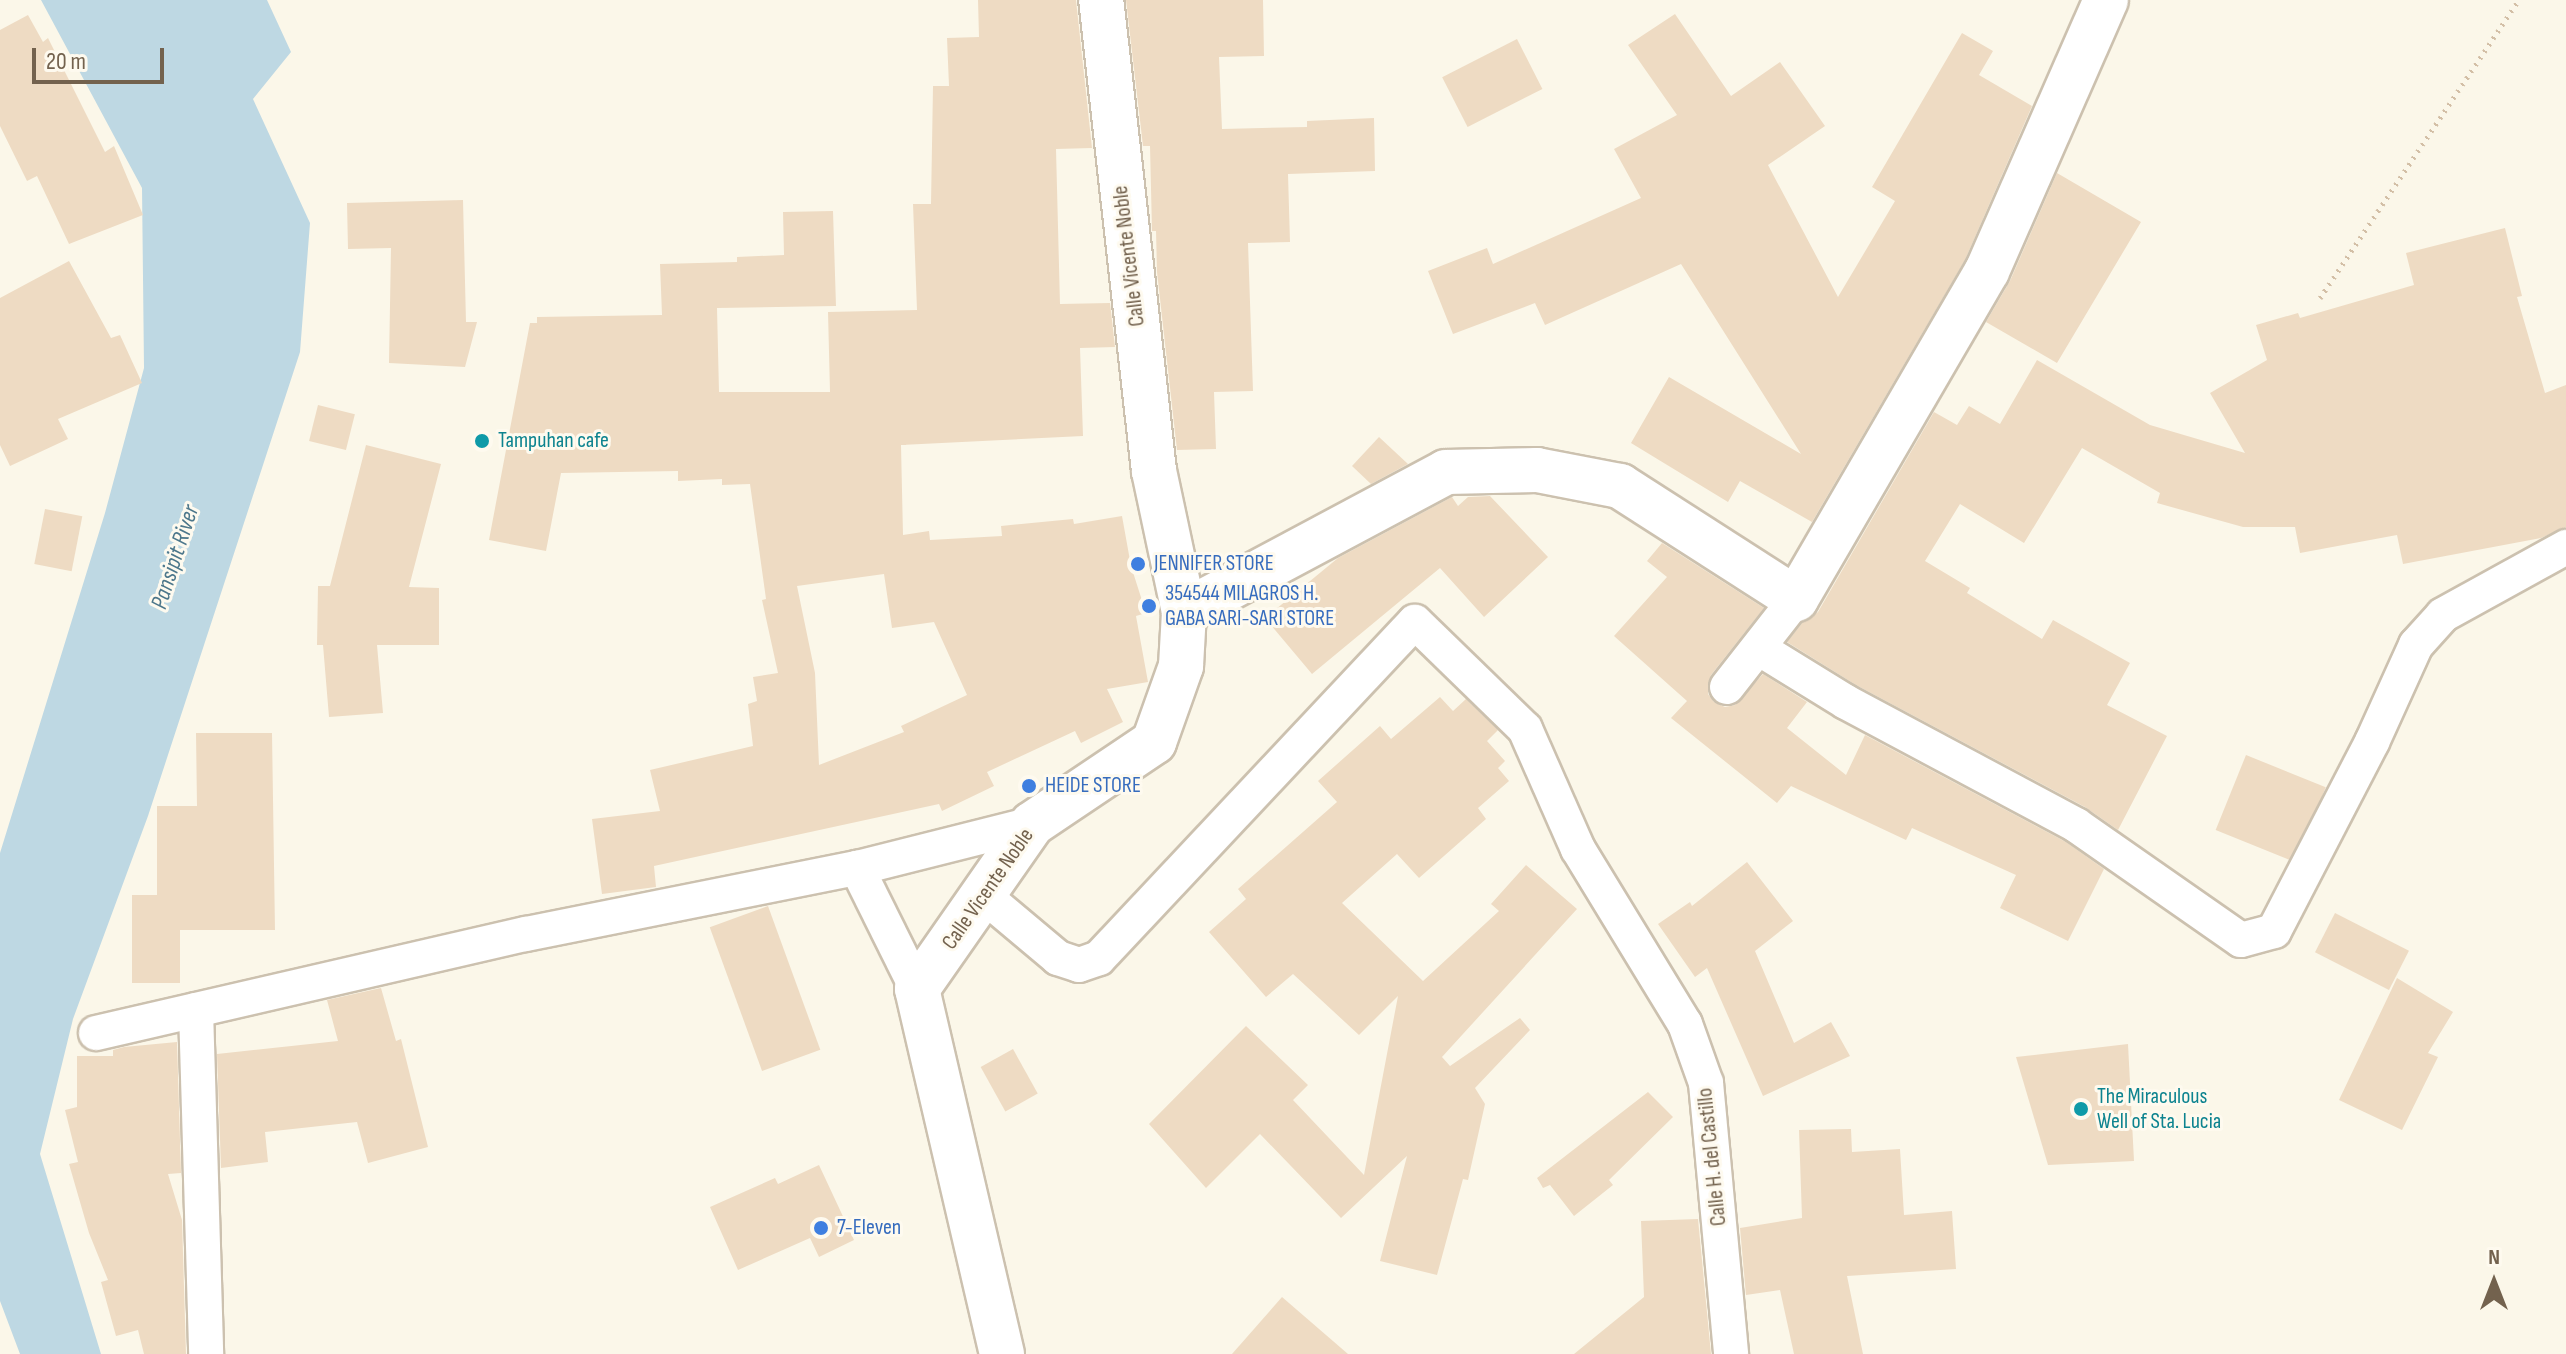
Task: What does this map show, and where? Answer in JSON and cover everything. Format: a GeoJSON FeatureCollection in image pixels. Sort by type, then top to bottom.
{"type":"FeatureCollection","features":[{"type":"Feature","properties":{"kind":"main road","name":"Calle Vicente Noble"},"geometry":{"type":"LineString","coordinates":[[917,989],[1032,824],[1154,742],[1181,666],[1184,612],[1154,471],[1101,0]]}},
{"type":"Feature","properties":{"kind":"main road"},"geometry":{"type":"LineString","coordinates":[[1184,612],[1446,472],[1537,470],[1620,486],[1796,599],[1987,271],[2106,0]]}},
{"type":"Feature","properties":{"kind":"main road"},"geometry":{"type":"LineString","coordinates":[[917,989],[1002,1354]]}},
{"type":"Feature","properties":{"kind":"street"},"geometry":{"type":"LineString","coordinates":[[1760,649],[1846,702],[2076,825],[2241,940],[2274,931],[2372,742],[2416,645],[2443,615],[2566,547]]}},
{"type":"Feature","properties":{"kind":"street"},"geometry":{"type":"LineString","coordinates":[[1727,687],[1760,649],[1796,599]]}},
{"type":"Feature","properties":{"kind":"street","name":"Calle H. del Castillo"},"geometry":{"type":"LineString","coordinates":[[983,895],[1058,958],[1079,965],[1099,958],[1415,622],[1525,729],[1578,849],[1685,1024],[1706,1083],[1731,1354]]}},
{"type":"Feature","properties":{"kind":"street"},"geometry":{"type":"LineString","coordinates":[[96,1033],[526,934],[857,868],[1032,824]]}},
{"type":"Feature","properties":{"kind":"street"},"geometry":{"type":"LineString","coordinates":[[857,868],[917,989]]}},
{"type":"Feature","properties":{"kind":"street"},"geometry":{"type":"LineString","coordinates":[[196,1010],[206,1354]]}},
{"type":"Feature","properties":{"kind":"path"},"geometry":{"type":"LineString","coordinates":[[2320,298],[2519,0]]}},
{"type":"Feature","properties":{"kind":"water","name":"Pansipit River"},"geometry":{"type":"Polygon","coordinates":[[[41,0],[267,0],[291,52],[253,99],[310,223],[300,352],[148,816],[73,1019],[40,1154],[101,1354],[20,1354],[0,1301],[0,853],[105,513],[144,368],[142,188],[41,0]]]}},
{"type":"Feature","properties":{"kind":"building"},"geometry":{"type":"Polygon","coordinates":[[[978,0],[1076,0],[1092,148],[1056,149],[1060,304],[1110,303],[1115,347],[1080,348],[1083,436],[901,445],[903,535],[929,531],[930,540],[1002,536],[1001,526],[1073,519],[1074,524],[1122,516],[1131,566],[1146,613],[1136,616],[1148,682],[1107,689],[1123,722],[1081,743],[1075,731],[987,772],[994,786],[942,811],[939,804],[654,866],[656,887],[602,894],[592,819],[660,811],[650,770],[753,746],[748,704],[757,701],[753,677],[778,673],[762,600],[766,599],[750,484],[722,485],[722,479],[678,481],[678,471],[561,473],[546,551],[489,540],[530,323],[537,323],[537,317],[662,315],[660,264],[737,262],[737,257],[784,255],[783,212],[833,211],[836,306],[717,308],[719,392],[830,392],[828,312],[917,310],[913,204],[931,204],[933,86],[949,86],[947,38],[979,37],[978,0]],[[884,574],[797,586],[815,673],[819,765],[904,732],[901,726],[967,695],[934,622],[892,628],[884,574]]]}},
{"type":"Feature","properties":{"kind":"building"},"geometry":{"type":"Polygon","coordinates":[[[1126,0],[1263,0],[1264,56],[1219,57],[1222,129],[1307,127],[1307,121],[1374,118],[1375,171],[1288,174],[1290,242],[1248,243],[1253,391],[1214,392],[1216,449],[1177,450],[1157,272],[1156,231],[1152,231],[1150,146],[1143,146],[1126,0]]]}},
{"type":"Feature","properties":{"kind":"building"},"geometry":{"type":"Polygon","coordinates":[[[1675,14],[1731,96],[1780,62],[1825,126],[1768,165],[1838,297],[1895,201],[1872,187],[1962,33],[1993,51],[1979,75],[2032,106],[1965,260],[1812,522],[1740,481],[1728,502],[1631,443],[1669,377],[1801,454],[1681,264],[1545,325],[1535,303],[1453,334],[1428,271],[1487,248],[1493,264],[1641,198],[1614,149],[1677,115],[1628,45],[1675,14]]]}},
{"type":"Feature","properties":{"kind":"building"},"geometry":{"type":"Polygon","coordinates":[[[28,15],[43,42],[48,38],[105,152],[114,146],[143,215],[69,244],[37,176],[27,181],[0,126],[0,30],[28,15]]]}},
{"type":"Feature","properties":{"kind":"building"},"geometry":{"type":"Polygon","coordinates":[[[1517,39],[1542,89],[1468,127],[1442,77],[1517,39]]]}},
{"type":"Feature","properties":{"kind":"building"},"geometry":{"type":"Polygon","coordinates":[[[2057,173],[2141,222],[2057,363],[1986,322],[2010,281],[2057,173]]]}},
{"type":"Feature","properties":{"kind":"building"},"geometry":{"type":"Polygon","coordinates":[[[463,200],[466,322],[477,322],[465,367],[389,363],[391,248],[348,249],[347,203],[463,200]]]}},
{"type":"Feature","properties":{"kind":"building"},"geometry":{"type":"Polygon","coordinates":[[[2505,228],[2522,296],[2517,297],[2545,393],[2566,385],[2566,527],[2541,538],[2403,564],[2397,535],[2300,553],[2295,527],[2243,527],[2157,503],[2160,493],[2082,448],[2024,543],[1960,504],[1925,561],[1970,588],[1967,593],[2042,639],[2053,620],[2130,663],[2107,705],[2167,736],[2118,830],[2085,807],[1856,685],[1787,642],[1803,622],[1818,612],[1934,412],[1957,425],[1969,406],[2000,424],[2037,360],[2150,425],[2245,453],[2210,393],[2267,360],[2256,325],[2298,313],[2300,318],[2414,285],[2406,253],[2505,228]]]}},
{"type":"Feature","properties":{"kind":"building"},"geometry":{"type":"Polygon","coordinates":[[[69,261],[111,338],[120,335],[142,383],[58,419],[68,439],[10,466],[0,445],[0,298],[69,261]]]}},
{"type":"Feature","properties":{"kind":"building"},"geometry":{"type":"Polygon","coordinates":[[[318,405],[355,414],[346,450],[309,441],[318,405]]]}},
{"type":"Feature","properties":{"kind":"building"},"geometry":{"type":"Polygon","coordinates":[[[1379,437],[1408,464],[1371,484],[1352,466],[1379,437]]]}},
{"type":"Feature","properties":{"kind":"building"},"geometry":{"type":"Polygon","coordinates":[[[366,445],[441,464],[409,587],[439,588],[439,645],[377,645],[383,713],[329,717],[323,645],[317,645],[318,586],[330,586],[366,445]]]}},
{"type":"Feature","properties":{"kind":"building"},"geometry":{"type":"Polygon","coordinates":[[[1490,496],[1548,557],[1484,617],[1440,568],[1312,674],[1265,618],[1338,558],[1452,497],[1458,506],[1468,497],[1490,496]]]}},
{"type":"Feature","properties":{"kind":"building"},"geometry":{"type":"Polygon","coordinates":[[[45,509],[82,516],[72,571],[34,564],[45,509]]]}},
{"type":"Feature","properties":{"kind":"building"},"geometry":{"type":"Polygon","coordinates":[[[1662,543],[1764,608],[1711,675],[1708,694],[1714,702],[1725,707],[1735,705],[1763,674],[1807,702],[1787,728],[1846,775],[1865,735],[2066,842],[2104,869],[2068,941],[2000,908],[2016,875],[1912,828],[1906,840],[1791,786],[1777,803],[1671,718],[1687,701],[1614,636],[1667,577],[1647,561],[1662,543]]]}},
{"type":"Feature","properties":{"kind":"building"},"geometry":{"type":"Polygon","coordinates":[[[1440,697],[1453,711],[1466,699],[1498,730],[1487,741],[1505,761],[1498,768],[1509,781],[1478,808],[1486,819],[1419,878],[1397,854],[1342,903],[1423,981],[1499,911],[1491,904],[1526,865],[1577,909],[1442,1057],[1450,1066],[1520,1018],[1530,1030],[1475,1088],[1485,1104],[1468,1180],[1463,1179],[1437,1275],[1380,1261],[1407,1156],[1341,1218],[1260,1134],[1206,1188],[1149,1124],[1246,1026],[1308,1085],[1293,1100],[1364,1175],[1398,996],[1359,1035],[1293,974],[1266,997],[1209,932],[1246,899],[1238,889],[1337,802],[1318,781],[1380,726],[1391,739],[1440,697]]]}},
{"type":"Feature","properties":{"kind":"building"},"geometry":{"type":"Polygon","coordinates":[[[196,733],[272,733],[275,930],[180,930],[180,983],[132,983],[132,895],[157,895],[157,806],[197,806],[196,733]]]}},
{"type":"Feature","properties":{"kind":"building"},"geometry":{"type":"Polygon","coordinates":[[[2246,755],[2326,787],[2295,862],[2216,830],[2246,755]]]}},
{"type":"Feature","properties":{"kind":"building"},"geometry":{"type":"Polygon","coordinates":[[[1747,862],[1793,921],[1755,951],[1794,1043],[1831,1022],[1850,1056],[1763,1096],[1707,968],[1695,977],[1658,924],[1690,902],[1692,906],[1747,862]]]}},
{"type":"Feature","properties":{"kind":"building"},"geometry":{"type":"Polygon","coordinates":[[[768,906],[820,1050],[762,1071],[710,927],[768,906]]]}},
{"type":"Feature","properties":{"kind":"building"},"geometry":{"type":"Polygon","coordinates":[[[2335,913],[2409,951],[2389,990],[2315,952],[2335,913]]]}},
{"type":"Feature","properties":{"kind":"building"},"geometry":{"type":"Polygon","coordinates":[[[2397,978],[2453,1012],[2428,1053],[2438,1057],[2402,1130],[2339,1100],[2397,978]]]}},
{"type":"Feature","properties":{"kind":"building"},"geometry":{"type":"Polygon","coordinates":[[[381,988],[396,1041],[401,1039],[428,1147],[368,1163],[357,1122],[265,1132],[268,1162],[221,1168],[217,1054],[338,1041],[327,1000],[381,988]]]}},
{"type":"Feature","properties":{"kind":"building"},"geometry":{"type":"Polygon","coordinates":[[[177,1042],[181,1173],[168,1174],[182,1220],[186,1354],[144,1354],[138,1330],[116,1336],[101,1282],[108,1280],[89,1233],[69,1164],[78,1162],[65,1110],[77,1107],[77,1056],[113,1056],[113,1050],[124,1047],[177,1042]]]}},
{"type":"Feature","properties":{"kind":"building","name":"The Miraculous Well of Sta. Lucia"},"geometry":{"type":"Polygon","coordinates":[[[2128,1044],[2134,1161],[2048,1165],[2016,1057],[2128,1044]]]}},
{"type":"Feature","properties":{"kind":"building"},"geometry":{"type":"Polygon","coordinates":[[[1013,1049],[1038,1094],[1005,1112],[981,1067],[1013,1049]]]}},
{"type":"Feature","properties":{"kind":"building"},"geometry":{"type":"Polygon","coordinates":[[[1648,1092],[1673,1117],[1609,1180],[1613,1185],[1574,1216],[1550,1185],[1543,1188],[1537,1178],[1648,1092]]]}},
{"type":"Feature","properties":{"kind":"building"},"geometry":{"type":"Polygon","coordinates":[[[1851,1129],[1852,1152],[1900,1149],[1904,1215],[1952,1211],[1956,1269],[1847,1276],[1863,1354],[1794,1354],[1780,1290],[1746,1295],[1740,1228],[1802,1218],[1799,1130],[1851,1129]]]}},
{"type":"Feature","properties":{"kind":"building"},"geometry":{"type":"Polygon","coordinates":[[[819,1165],[854,1240],[819,1257],[810,1238],[738,1270],[710,1207],[775,1178],[778,1184],[819,1165]]]}},
{"type":"Feature","properties":{"kind":"building"},"geometry":{"type":"Polygon","coordinates":[[[1698,1219],[1711,1354],[1574,1354],[1644,1297],[1641,1221],[1698,1219]]]}},
{"type":"Feature","properties":{"kind":"building"},"geometry":{"type":"Polygon","coordinates":[[[1282,1297],[1348,1354],[1232,1354],[1282,1297]]]}},
{"type":"Feature","properties":{"kind":"place","name":"Tampuhan cafe"},"geometry":{"type":"Point","coordinates":[482,441]}},
{"type":"Feature","properties":{"kind":"place","name":"JENNIFER STORE"},"geometry":{"type":"Point","coordinates":[1138,564]}},
{"type":"Feature","properties":{"kind":"place","name":"354544 MILAGROS H. GABA SARI-SARI STORE"},"geometry":{"type":"Point","coordinates":[1149,606]}},
{"type":"Feature","properties":{"kind":"place","name":"HEIDE STORE"},"geometry":{"type":"Point","coordinates":[1029,786]}},
{"type":"Feature","properties":{"kind":"place","name":"The Miraculous Well of Sta. Lucia"},"geometry":{"type":"Point","coordinates":[2081,1109]}},
{"type":"Feature","properties":{"kind":"place","name":"7-Eleven"},"geometry":{"type":"Point","coordinates":[821,1228]}}]}
